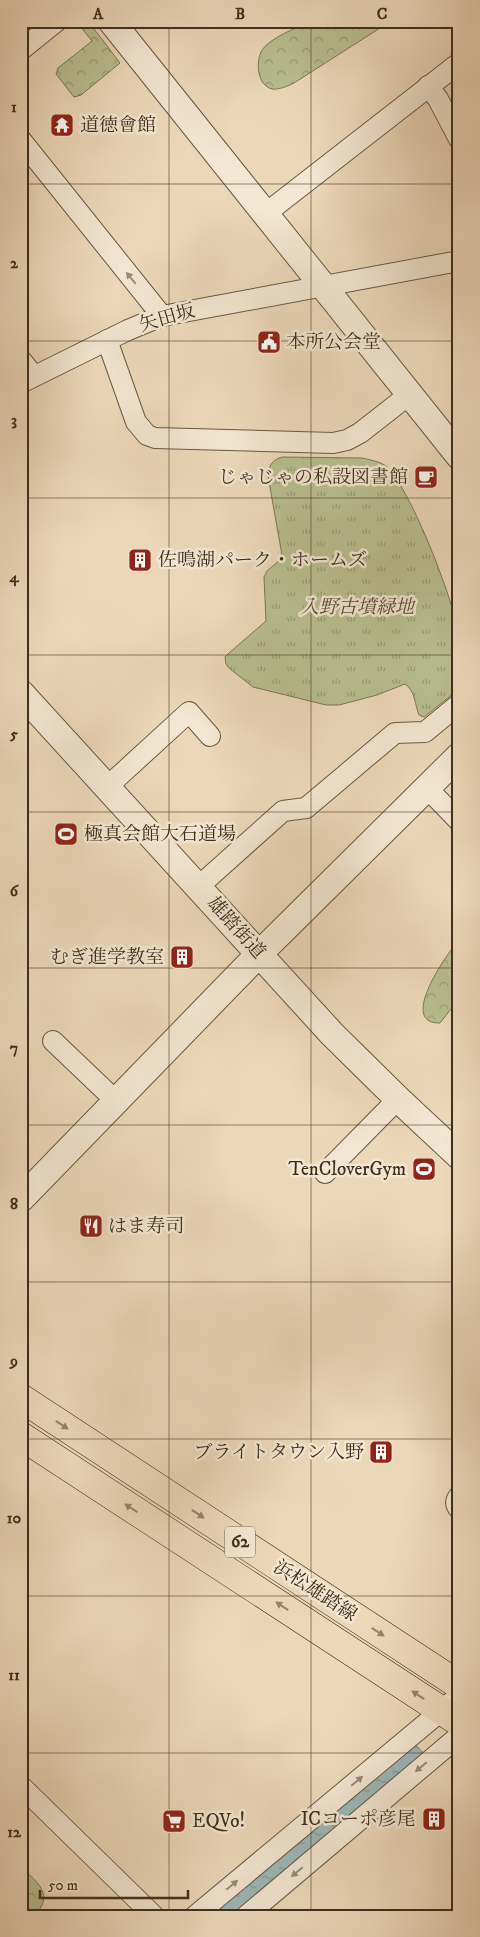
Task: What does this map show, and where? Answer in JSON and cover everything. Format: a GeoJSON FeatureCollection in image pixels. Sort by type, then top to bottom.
{"type":"FeatureCollection","features":[{"type":"Feature","properties":{"kind":"main road","name":"浜松雄踏線"},"geometry":{"type":"LineString","coordinates":[[21,1398],[459,1685]]}},
{"type":"Feature","properties":{"kind":"main road","name":"浜松雄踏線"},"geometry":{"type":"LineString","coordinates":[[21,1436],[453,1709]]}},
{"type":"Feature","properties":{"kind":"street"},"geometry":{"type":"LineString","coordinates":[[21,50],[57,21]]}},
{"type":"Feature","properties":{"kind":"street"},"geometry":{"type":"LineString","coordinates":[[111,21],[459,456]]}},
{"type":"Feature","properties":{"kind":"street"},"geometry":{"type":"LineString","coordinates":[[265,214],[459,63]]}},
{"type":"Feature","properties":{"kind":"street"},"geometry":{"type":"LineString","coordinates":[[428,86],[438,99],[459,139]]}},
{"type":"Feature","properties":{"kind":"street"},"geometry":{"type":"LineString","coordinates":[[21,140],[162,316]]}},
{"type":"Feature","properties":{"kind":"street","name":"矢田坂"},"geometry":{"type":"LineString","coordinates":[[28,379],[144,322],[162,316],[459,261]]}},
{"type":"Feature","properties":{"kind":"street"},"geometry":{"type":"LineString","coordinates":[[107,340],[136,422],[147,435],[155,438],[333,443],[348,440],[360,433],[410,394]]}},
{"type":"Feature","properties":{"kind":"street"},"geometry":{"type":"LineString","coordinates":[[21,360],[28,379]]}},
{"type":"Feature","properties":{"kind":"street","name":"雄踏街道"},"geometry":{"type":"LineString","coordinates":[[21,692],[332,1034],[459,1156]]}},
{"type":"Feature","properties":{"kind":"street"},"geometry":{"type":"LineString","coordinates":[[198,888],[283,810],[306,808],[395,733],[425,732],[459,704]]}},
{"type":"Feature","properties":{"kind":"street"},"geometry":{"type":"LineString","coordinates":[[107,787],[189,712],[210,736]]}},
{"type":"Feature","properties":{"kind":"street"},"geometry":{"type":"LineString","coordinates":[[21,1199],[260,954],[459,756]]}},
{"type":"Feature","properties":{"kind":"street"},"geometry":{"type":"LineString","coordinates":[[427,788],[459,821]]}},
{"type":"Feature","properties":{"kind":"street"},"geometry":{"type":"LineString","coordinates":[[53,1041],[116,1101]]}},
{"type":"Feature","properties":{"kind":"street"},"geometry":{"type":"LineString","coordinates":[[325,1173],[398,1099]]}},
{"type":"Feature","properties":{"kind":"street"},"geometry":{"type":"LineString","coordinates":[[459,1496],[456,1500],[456,1506],[459,1509]]}},
{"type":"Feature","properties":{"kind":"street"},"geometry":{"type":"LineString","coordinates":[[195,1916],[453,1709]]}},
{"type":"Feature","properties":{"kind":"street"},"geometry":{"type":"LineString","coordinates":[[246,1916],[459,1736]]}},
{"type":"Feature","properties":{"kind":"street"},"geometry":{"type":"LineString","coordinates":[[21,1786],[154,1916]]}},
{"type":"Feature","properties":{"kind":"green space"},"geometry":{"type":"Polygon","coordinates":[[[76,21],[88,21],[120,63],[81,95],[74,97],[56,74],[58,68],[92,41],[76,21]]]}},
{"type":"Feature","properties":{"kind":"green space"},"geometry":{"type":"Polygon","coordinates":[[[311,21],[391,21],[294,83],[278,89],[267,87],[259,73],[258,62],[261,52],[276,38],[311,21]]]}},
{"type":"Feature","properties":{"kind":"green space","name":"入野古墳緑地"},"geometry":{"type":"Polygon","coordinates":[[[282,457],[362,458],[378,462],[387,467],[408,499],[430,547],[449,597],[460,641],[459,689],[424,717],[419,715],[413,694],[405,684],[377,695],[339,705],[326,705],[253,687],[226,664],[225,657],[266,621],[264,577],[267,571],[281,559],[282,555],[268,476],[272,464],[282,457]]]}},
{"type":"Feature","properties":{"kind":"green space"},"geometry":{"type":"Polygon","coordinates":[[[459,940],[459,999],[440,1023],[428,1020],[423,1012],[424,1000],[429,986],[445,958],[459,940]]]}},
{"type":"Feature","properties":{"kind":"green space"},"geometry":{"type":"Polygon","coordinates":[[[21,1867],[38,1884],[44,1895],[40,1909],[34,1916],[21,1916],[21,1867]]]}},
{"type":"Feature","properties":{"kind":"water"},"geometry":{"type":"Polygon","coordinates":[[[416,1745],[424,1754],[230,1916],[211,1916],[416,1745]]]}},
{"type":"Feature","properties":{"kind":"place","name":"道徳會館"},"geometry":{"type":"Point","coordinates":[62,125]}},
{"type":"Feature","properties":{"kind":"place","name":"本所公会堂"},"geometry":{"type":"Point","coordinates":[269,342]}},
{"type":"Feature","properties":{"kind":"place","name":"じゃじゃの私設図書館"},"geometry":{"type":"Point","coordinates":[426,477]}},
{"type":"Feature","properties":{"kind":"place","name":"佐鳴湖パーク・ホームズ"},"geometry":{"type":"Point","coordinates":[140,560]}},
{"type":"Feature","properties":{"kind":"place","name":"極真会館大石道場"},"geometry":{"type":"Point","coordinates":[66,834]}},
{"type":"Feature","properties":{"kind":"place","name":"むぎ進学教室"},"geometry":{"type":"Point","coordinates":[182,957]}},
{"type":"Feature","properties":{"kind":"place","name":"TenCloverGym"},"geometry":{"type":"Point","coordinates":[424,1169]}},
{"type":"Feature","properties":{"kind":"place","name":"はま寿司"},"geometry":{"type":"Point","coordinates":[91,1226]}},
{"type":"Feature","properties":{"kind":"place","name":"ブライトタウン入野"},"geometry":{"type":"Point","coordinates":[381,1452]}},
{"type":"Feature","properties":{"kind":"place","name":"ICコーポ彦尾"},"geometry":{"type":"Point","coordinates":[434,1819]}},
{"type":"Feature","properties":{"kind":"place","name":"EQVo!"},"geometry":{"type":"Point","coordinates":[174,1821]}}]}
